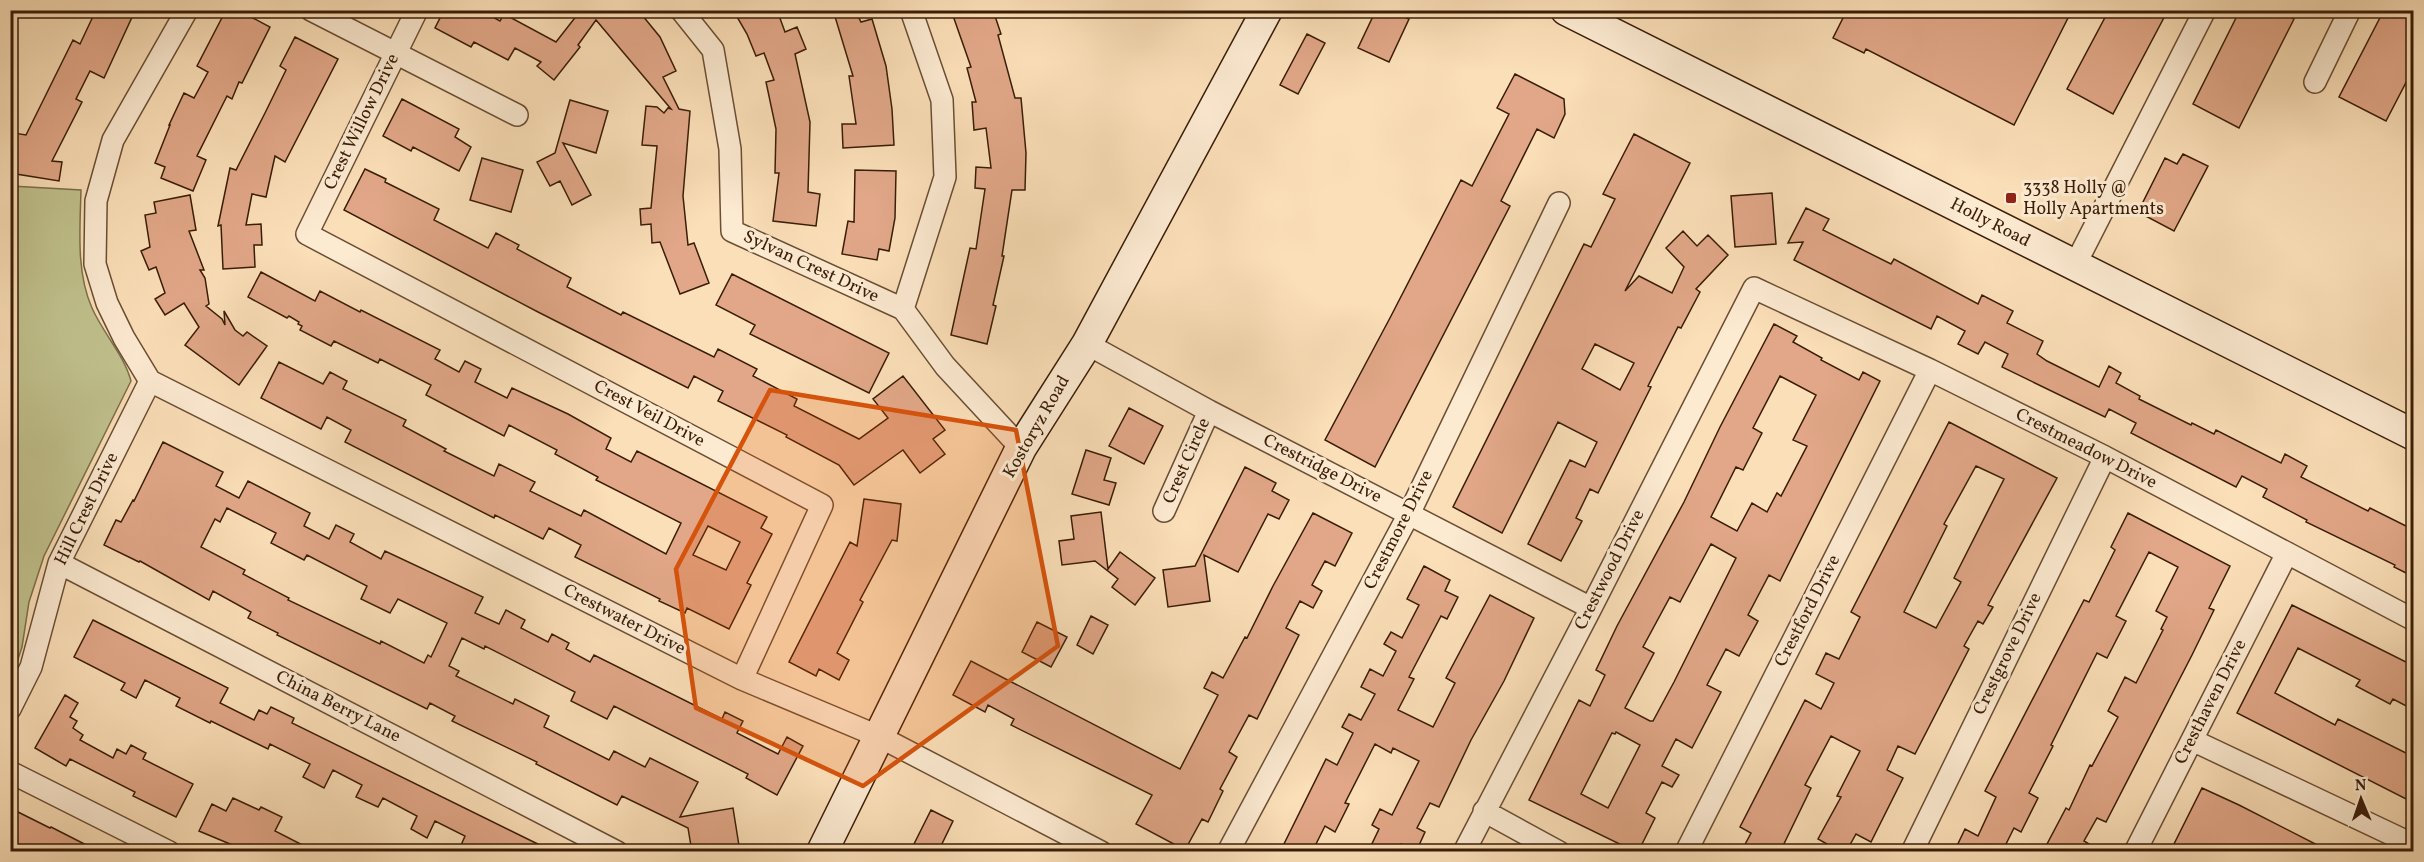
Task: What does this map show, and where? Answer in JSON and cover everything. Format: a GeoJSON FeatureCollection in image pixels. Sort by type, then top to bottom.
{"type":"FeatureCollection","features":[{"type":"Feature","properties":{"kind":"main road","name":"Kostoryz Road"},"geometry":{"type":"LineString","coordinates":[[822,852],[1021,447],[1087,344],[1268,10]]}},
{"type":"Feature","properties":{"kind":"main road","name":"Holly Road"},"geometry":{"type":"LineString","coordinates":[[1566,10],[2414,435]]}},
{"type":"Feature","properties":{"kind":"street"},"geometry":{"type":"LineString","coordinates":[[150,381],[106,303],[95,264],[96,201],[112,140],[187,10]]}},
{"type":"Feature","properties":{"kind":"street"},"geometry":{"type":"LineString","coordinates":[[311,10],[517,115]]}},
{"type":"Feature","properties":{"kind":"street","name":"Crest Willow Drive"},"geometry":{"type":"LineString","coordinates":[[307,234],[417,10]]}},
{"type":"Feature","properties":{"kind":"street","name":"Sylvan Crest Drive"},"geometry":{"type":"LineString","coordinates":[[681,10],[713,50],[730,149],[732,231],[903,309],[945,366],[1021,447]]}},
{"type":"Feature","properties":{"kind":"street"},"geometry":{"type":"LineString","coordinates":[[903,309],[945,177],[942,100],[911,10]]}},
{"type":"Feature","properties":{"kind":"street"},"geometry":{"type":"LineString","coordinates":[[2075,265],[2205,10]]}},
{"type":"Feature","properties":{"kind":"street"},"geometry":{"type":"LineString","coordinates":[[2315,81],[2350,10]]}},
{"type":"Feature","properties":{"kind":"street","name":"Crestmore Drive"},"geometry":{"type":"LineString","coordinates":[[1228,852],[1409,514],[1559,203]]}},
{"type":"Feature","properties":{"kind":"street","name":"Crest Veil Drive"},"geometry":{"type":"LineString","coordinates":[[307,234],[822,505],[742,679]]}},
{"type":"Feature","properties":{"kind":"street","name":"Crestmeadow Drive"},"geometry":{"type":"LineString","coordinates":[[1754,288],[1930,370],[2105,457],[2414,620]]}},
{"type":"Feature","properties":{"kind":"street","name":"Crestwood Drive"},"geometry":{"type":"LineString","coordinates":[[1464,852],[1754,288]]}},
{"type":"Feature","properties":{"kind":"street","name":"Crestridge Drive"},"geometry":{"type":"LineString","coordinates":[[1087,344],[1209,411],[1591,608]]}},
{"type":"Feature","properties":{"kind":"street","name":"Crestford Drive"},"geometry":{"type":"LineString","coordinates":[[1686,852],[1930,370]]}},
{"type":"Feature","properties":{"kind":"street","name":"Hill Crest Drive"},"geometry":{"type":"LineString","coordinates":[[10,709],[31,667],[59,563],[150,381]]}},
{"type":"Feature","properties":{"kind":"street","name":"Crestwater Drive"},"geometry":{"type":"LineString","coordinates":[[150,381],[742,679],[880,737],[1101,852]]}},
{"type":"Feature","properties":{"kind":"street","name":"Crest Circle"},"geometry":{"type":"LineString","coordinates":[[1164,511],[1209,411]]}},
{"type":"Feature","properties":{"kind":"street","name":"Crestgrove Drive"},"geometry":{"type":"LineString","coordinates":[[1912,852],[2105,457]]}},
{"type":"Feature","properties":{"kind":"street","name":"Cresthaven Drive"},"geometry":{"type":"LineString","coordinates":[[2135,852],[2287,553]]}},
{"type":"Feature","properties":{"kind":"street","name":"China Berry Lane"},"geometry":{"type":"LineString","coordinates":[[59,563],[617,852]]}},
{"type":"Feature","properties":{"kind":"street"},"geometry":{"type":"LineString","coordinates":[[2192,740],[2414,845]]}},
{"type":"Feature","properties":{"kind":"street"},"geometry":{"type":"LineString","coordinates":[[10,772],[170,852]]}},
{"type":"Feature","properties":{"kind":"street"},"geometry":{"type":"LineString","coordinates":[[1484,811],[1559,852]]}},
{"type":"Feature","properties":{"kind":"highlighted area"},"geometry":{"type":"Polygon","coordinates":[[[770,390],[1016,430],[1058,646],[863,786],[696,708],[676,569],[770,390]]]}},
{"type":"Feature","properties":{"kind":"green space"},"geometry":{"type":"Polygon","coordinates":[[[11,186],[81,190],[80,250],[83,280],[92,308],[124,362],[131,381],[44,556],[29,602],[22,647],[11,680],[11,186]]]}},
{"type":"Feature","properties":{"kind":"building"},"geometry":{"type":"Polygon","coordinates":[[[96,10],[123,10],[133,15],[104,78],[90,71],[76,99],[82,102],[52,161],[62,162],[59,181],[10,173],[14,133],[26,135],[73,40],[80,44],[96,10]]]}},
{"type":"Feature","properties":{"kind":"building"},"geometry":{"type":"Polygon","coordinates":[[[226,10],[238,10],[270,27],[242,83],[239,82],[232,99],[227,96],[197,156],[206,160],[193,191],[161,178],[165,167],[155,163],[184,93],[194,98],[208,72],[197,66],[226,10]]]}},
{"type":"Feature","properties":{"kind":"building"},"geometry":{"type":"Polygon","coordinates":[[[444,10],[480,10],[500,21],[504,14],[556,42],[581,10],[638,10],[660,37],[676,71],[663,77],[679,109],[690,111],[683,196],[688,245],[694,243],[709,283],[680,294],[660,242],[652,243],[651,224],[641,225],[640,209],[651,208],[657,146],[642,145],[646,106],[657,107],[664,113],[668,108],[671,109],[596,20],[578,45],[580,47],[554,80],[537,66],[541,62],[515,48],[508,60],[474,42],[471,47],[435,28],[444,10]]]}},
{"type":"Feature","properties":{"kind":"building"},"geometry":{"type":"Polygon","coordinates":[[[733,10],[777,10],[785,32],[797,27],[806,49],[795,54],[810,122],[808,192],[820,194],[816,226],[773,221],[779,173],[775,173],[776,129],[766,82],[774,80],[764,53],[756,56],[733,10]]]}},
{"type":"Feature","properties":{"kind":"building"},"geometry":{"type":"Polygon","coordinates":[[[833,10],[855,10],[861,22],[872,19],[886,66],[894,145],[843,148],[842,124],[856,124],[849,76],[853,76],[833,10]]]}},
{"type":"Feature","properties":{"kind":"building"},"geometry":{"type":"Polygon","coordinates":[[[951,10],[993,10],[1001,34],[998,35],[1015,98],[1021,98],[1026,153],[1025,190],[1012,190],[1002,256],[1004,256],[993,305],[996,306],[987,344],[951,335],[970,248],[976,249],[985,189],[975,188],[976,167],[991,168],[986,128],[974,130],[972,102],[976,102],[967,68],[971,67],[951,10]]]}},
{"type":"Feature","properties":{"kind":"building"},"geometry":{"type":"Polygon","coordinates":[[[1376,10],[1390,10],[1409,19],[1389,62],[1358,48],[1376,10]]]}},
{"type":"Feature","properties":{"kind":"building"},"geometry":{"type":"Polygon","coordinates":[[[1847,10],[2072,10],[2014,125],[1866,49],[1864,53],[1833,38],[1847,10]]]}},
{"type":"Feature","properties":{"kind":"building"},"geometry":{"type":"Polygon","coordinates":[[[2109,10],[2168,10],[2113,114],[2067,89],[2109,10]]]}},
{"type":"Feature","properties":{"kind":"building"},"geometry":{"type":"Polygon","coordinates":[[[2240,10],[2278,10],[2294,19],[2239,128],[2193,104],[2240,10]]]}},
{"type":"Feature","properties":{"kind":"building"},"geometry":{"type":"Polygon","coordinates":[[[2384,10],[2414,10],[2414,67],[2386,121],[2339,97],[2384,10]]]}},
{"type":"Feature","properties":{"kind":"building"},"geometry":{"type":"Polygon","coordinates":[[[1307,34],[1325,43],[1298,94],[1280,85],[1307,34]]]}},
{"type":"Feature","properties":{"kind":"building"},"geometry":{"type":"Polygon","coordinates":[[[295,37],[338,59],[285,162],[275,156],[266,197],[252,194],[246,225],[261,224],[262,245],[254,245],[255,267],[223,269],[221,225],[218,226],[230,168],[236,170],[265,113],[286,70],[280,66],[295,37]]]}},
{"type":"Feature","properties":{"kind":"building"},"geometry":{"type":"Polygon","coordinates":[[[1515,74],[1564,99],[1565,114],[1554,138],[1537,129],[1501,201],[1510,206],[1375,467],[1325,440],[1461,180],[1472,186],[1509,114],[1497,108],[1515,74]]]}},
{"type":"Feature","properties":{"kind":"building"},"geometry":{"type":"Polygon","coordinates":[[[402,99],[459,129],[455,137],[471,147],[459,171],[413,147],[411,151],[383,136],[402,99]]]}},
{"type":"Feature","properties":{"kind":"building"},"geometry":{"type":"Polygon","coordinates":[[[570,100],[608,111],[596,153],[563,143],[591,195],[572,205],[560,181],[550,186],[537,162],[555,153],[570,100]]]}},
{"type":"Feature","properties":{"kind":"building"},"geometry":{"type":"Polygon","coordinates":[[[1634,134],[1690,163],[1625,291],[1639,276],[1672,293],[1684,267],[1666,248],[1683,231],[1697,246],[1708,235],[1728,255],[1696,289],[1700,292],[1681,328],[1678,327],[1648,386],[1651,387],[1598,493],[1590,489],[1576,518],[1582,521],[1561,561],[1528,544],[1570,460],[1585,467],[1597,442],[1558,422],[1502,533],[1453,507],[1584,244],[1591,247],[1615,199],[1603,194],[1634,134]],[[1595,344],[1582,369],[1620,390],[1634,363],[1595,344]]]}},
{"type":"Feature","properties":{"kind":"building"},"geometry":{"type":"Polygon","coordinates":[[[2183,154],[2208,166],[2174,231],[2138,212],[2165,158],[2177,164],[2183,154]]]}},
{"type":"Feature","properties":{"kind":"building"},"geometry":{"type":"Polygon","coordinates":[[[482,158],[523,170],[511,212],[470,200],[482,158]]]}},
{"type":"Feature","properties":{"kind":"building"},"geometry":{"type":"Polygon","coordinates":[[[365,169],[386,179],[385,182],[439,209],[434,220],[488,248],[496,233],[519,245],[517,249],[571,278],[567,287],[621,315],[623,312],[714,357],[718,349],[757,369],[753,376],[797,399],[794,406],[859,439],[888,418],[873,399],[903,376],[945,430],[933,439],[945,454],[920,473],[903,450],[854,485],[839,465],[786,437],[787,435],[718,401],[723,391],[694,376],[688,388],[344,210],[365,169]]]}},
{"type":"Feature","properties":{"kind":"building"},"geometry":{"type":"Polygon","coordinates":[[[855,170],[896,171],[895,218],[889,251],[879,249],[877,260],[842,254],[848,221],[854,222],[855,170]]]}},
{"type":"Feature","properties":{"kind":"building"},"geometry":{"type":"Polygon","coordinates":[[[1772,193],[1776,244],[1735,247],[1731,196],[1772,193]]]}},
{"type":"Feature","properties":{"kind":"building"},"geometry":{"type":"Polygon","coordinates":[[[190,195],[196,230],[189,231],[204,270],[200,270],[205,278],[209,304],[206,306],[222,319],[225,325],[224,311],[235,330],[243,336],[247,332],[267,346],[239,385],[185,345],[199,327],[184,303],[165,315],[155,299],[165,293],[156,267],[149,270],[141,251],[150,247],[145,215],[156,213],[154,202],[190,195]]]}},
{"type":"Feature","properties":{"kind":"building"},"geometry":{"type":"Polygon","coordinates":[[[1806,208],[1829,219],[1823,230],[1891,264],[1894,259],[1978,304],[1982,295],[2013,311],[2007,323],[2043,341],[2037,354],[2047,361],[2099,387],[2109,366],[2121,373],[2116,383],[2140,396],[2139,399],[2191,425],[2192,423],[2214,434],[2216,430],[2281,463],[2285,454],[2307,466],[2301,477],[2368,511],[2370,508],[2414,530],[2414,577],[2394,567],[2395,565],[2306,522],[2307,520],[2263,497],[2267,489],[2242,476],[2236,487],[2131,433],[2136,423],[2109,409],[2105,417],[2002,367],[2008,354],[1985,342],[1978,354],[1958,344],[1965,331],[1937,316],[1931,329],[1794,260],[1803,242],[1788,243],[1806,208]]]}},
{"type":"Feature","properties":{"kind":"building"},"geometry":{"type":"Polygon","coordinates":[[[261,272],[315,301],[320,291],[440,350],[435,359],[459,372],[465,361],[481,369],[475,382],[507,398],[512,388],[568,414],[611,438],[606,449],[631,462],[637,451],[767,517],[761,528],[772,534],[747,583],[751,585],[729,629],[687,608],[685,613],[659,601],[660,599],[575,557],[581,545],[549,528],[543,539],[495,515],[494,518],[345,442],[351,430],[327,417],[321,429],[261,398],[279,362],[323,384],[330,372],[347,381],[343,389],[406,420],[403,426],[446,449],[444,451],[494,476],[499,464],[535,482],[530,491],[581,516],[584,510],[666,554],[681,523],[596,480],[598,477],[555,454],[557,450],[509,425],[504,436],[426,395],[431,385],[380,359],[378,363],[334,341],[331,346],[300,330],[302,326],[298,324],[299,322],[289,316],[287,318],[248,297],[261,272]],[[708,526],[693,555],[726,570],[740,542],[708,526]]]}},
{"type":"Feature","properties":{"kind":"building"},"geometry":{"type":"Polygon","coordinates":[[[732,274],[889,353],[869,393],[750,334],[755,325],[716,305],[732,274]]]}},
{"type":"Feature","properties":{"kind":"building"},"geometry":{"type":"Polygon","coordinates":[[[1774,324],[1797,336],[1793,342],[1822,358],[1821,360],[1859,380],[1863,372],[1880,381],[1780,581],[1769,575],[1748,615],[1758,621],[1739,656],[1726,649],[1707,685],[1721,692],[1692,748],[1676,739],[1662,766],[1679,775],[1672,787],[1662,782],[1646,813],[1655,818],[1636,852],[1529,800],[1579,700],[1590,706],[1605,675],[1596,670],[1617,626],[1684,502],[1774,324]],[[1780,376],[1753,428],[1762,433],[1743,470],[1736,467],[1711,517],[1737,531],[1752,503],[1767,512],[1777,493],[1781,496],[1807,446],[1793,440],[1816,395],[1780,376]],[[1711,544],[1680,602],[1670,597],[1643,647],[1654,653],[1625,708],[1650,721],[1653,721],[1674,682],[1736,558],[1711,544]],[[1616,732],[1612,733],[1581,794],[1608,808],[1640,745],[1616,732]]]}},
{"type":"Feature","properties":{"kind":"building"},"geometry":{"type":"Polygon","coordinates":[[[1129,408],[1163,426],[1144,464],[1109,446],[1129,408]]]}},
{"type":"Feature","properties":{"kind":"building"},"geometry":{"type":"Polygon","coordinates":[[[1949,422],[2057,478],[1988,605],[1993,607],[1983,624],[1978,621],[1964,646],[1969,649],[1915,754],[1898,746],[1887,770],[1903,778],[1871,842],[1856,834],[1846,852],[1823,852],[1827,844],[1818,839],[1841,797],[1837,796],[1860,751],[1831,736],[1805,785],[1811,788],[1780,852],[1741,852],[1751,833],[1740,827],[1805,700],[1821,709],[1834,683],[1816,674],[1826,653],[1839,659],[1860,617],[1851,612],[1949,422]],[[1976,466],[1944,524],[1947,526],[1904,612],[1936,628],[1961,582],[1954,578],[2004,479],[1976,466]]]}},
{"type":"Feature","properties":{"kind":"building"},"geometry":{"type":"Polygon","coordinates":[[[163,442],[223,472],[216,486],[239,498],[248,481],[310,513],[304,526],[329,539],[336,525],[354,534],[350,542],[381,559],[385,551],[483,597],[475,613],[499,624],[506,610],[525,620],[521,628],[548,642],[552,634],[569,643],[566,649],[590,662],[594,655],[722,719],[725,712],[743,721],[737,733],[778,754],[787,737],[803,746],[777,795],[746,778],[748,774],[614,706],[607,719],[571,701],[575,692],[485,646],[484,649],[462,638],[449,666],[459,671],[456,676],[513,704],[515,699],[549,716],[544,727],[609,760],[614,751],[645,767],[650,758],[698,782],[680,817],[733,808],[740,852],[692,852],[688,828],[622,796],[617,805],[536,764],[537,762],[452,721],[455,716],[430,703],[427,709],[277,635],[278,633],[248,618],[251,612],[213,591],[209,600],[140,561],[104,545],[116,520],[121,522],[163,442]],[[227,508],[220,522],[215,519],[201,547],[245,570],[243,574],[289,598],[288,600],[380,644],[381,641],[424,663],[428,655],[431,657],[447,623],[398,599],[390,613],[361,599],[367,586],[307,555],[304,560],[271,543],[276,533],[227,508]]]}},
{"type":"Feature","properties":{"kind":"building"},"geometry":{"type":"Polygon","coordinates":[[[1086,450],[1111,458],[1104,480],[1116,483],[1109,505],[1072,494],[1086,450]]]}},
{"type":"Feature","properties":{"kind":"building"},"geometry":{"type":"Polygon","coordinates":[[[1245,467],[1276,483],[1272,491],[1289,500],[1279,519],[1268,514],[1238,572],[1204,555],[1210,601],[1168,607],[1163,570],[1195,566],[1245,467]]]}},
{"type":"Feature","properties":{"kind":"building"},"geometry":{"type":"Polygon","coordinates":[[[864,499],[901,504],[897,541],[892,540],[860,600],[863,602],[837,653],[849,660],[839,680],[819,669],[816,676],[789,662],[850,542],[857,546],[864,499]]]}},
{"type":"Feature","properties":{"kind":"building"},"geometry":{"type":"Polygon","coordinates":[[[1101,512],[1108,569],[1120,552],[1155,578],[1135,605],[1112,587],[1118,579],[1095,561],[1062,565],[1059,541],[1074,539],[1071,516],[1101,512]]]}},
{"type":"Feature","properties":{"kind":"building"},"geometry":{"type":"Polygon","coordinates":[[[1313,513],[1352,533],[1335,566],[1325,561],[1312,585],[1322,591],[1313,608],[1300,601],[1286,628],[1299,635],[1257,719],[1249,715],[1229,752],[1237,757],[1220,789],[1223,791],[1208,822],[1202,819],[1185,850],[1136,824],[1152,795],[1011,725],[1014,719],[988,705],[985,712],[953,695],[971,661],[1180,769],[1218,695],[1204,688],[1212,672],[1223,678],[1245,637],[1247,638],[1313,513]]]}},
{"type":"Feature","properties":{"kind":"building"},"geometry":{"type":"Polygon","coordinates":[[[2128,513],[2230,566],[2209,608],[2214,610],[2106,822],[2097,818],[2084,841],[2102,852],[2057,852],[2046,846],[2066,808],[2069,810],[2090,765],[2092,766],[2118,717],[2108,711],[2125,677],[2136,683],[2163,630],[2161,629],[2167,617],[2156,611],[2178,567],[2149,552],[2116,616],[2126,621],[2107,658],[2097,653],[2029,793],[2038,798],[2021,832],[2014,828],[2002,852],[1954,852],[1965,829],[1978,836],[1996,797],[1985,791],[2084,600],[2089,602],[2115,550],[2111,547],[2128,513]]]}},
{"type":"Feature","properties":{"kind":"building"},"geometry":{"type":"Polygon","coordinates":[[[1424,566],[1450,580],[1445,591],[1458,597],[1447,619],[1441,616],[1409,677],[1414,679],[1398,710],[1433,727],[1455,683],[1446,678],[1490,595],[1534,618],[1504,681],[1471,740],[1439,807],[1430,803],[1417,828],[1425,832],[1416,852],[1401,844],[1398,852],[1368,852],[1379,829],[1372,825],[1380,809],[1392,815],[1419,761],[1393,748],[1391,753],[1375,744],[1345,803],[1349,804],[1335,832],[1325,826],[1312,852],[1280,852],[1326,759],[1337,765],[1353,733],[1342,727],[1349,714],[1361,720],[1375,694],[1361,687],[1370,669],[1383,676],[1396,651],[1384,644],[1391,632],[1402,638],[1419,605],[1407,599],[1424,566]]]}},
{"type":"Feature","properties":{"kind":"building"},"geometry":{"type":"Polygon","coordinates":[[[2292,605],[2414,666],[2414,710],[2393,699],[2390,704],[2356,686],[2360,680],[2298,648],[2275,693],[2335,725],[2338,719],[2414,757],[2414,803],[2237,713],[2292,605]]]}},
{"type":"Feature","properties":{"kind":"building"},"geometry":{"type":"Polygon","coordinates":[[[1091,616],[1108,625],[1093,654],[1077,645],[1091,616]]]}},
{"type":"Feature","properties":{"kind":"building"},"geometry":{"type":"Polygon","coordinates":[[[93,620],[228,688],[220,703],[254,720],[259,710],[267,714],[271,707],[294,718],[292,723],[554,852],[458,852],[465,836],[435,821],[427,838],[411,829],[417,816],[383,798],[378,807],[356,797],[362,785],[333,770],[324,788],[303,777],[310,764],[270,744],[268,749],[176,706],[180,698],[145,680],[136,698],[121,690],[125,683],[74,657],[93,620]]]}},
{"type":"Feature","properties":{"kind":"building"},"geometry":{"type":"Polygon","coordinates":[[[1037,622],[1067,637],[1051,667],[1022,652],[1037,622]]]}},
{"type":"Feature","properties":{"kind":"building"},"geometry":{"type":"Polygon","coordinates":[[[65,695],[78,703],[70,717],[77,721],[73,728],[83,735],[80,740],[113,758],[117,749],[126,754],[131,745],[146,753],[143,759],[193,784],[176,817],[133,796],[135,792],[70,759],[66,766],[35,748],[65,695]]]}},
{"type":"Feature","properties":{"kind":"building"},"geometry":{"type":"Polygon","coordinates":[[[2202,788],[2239,805],[2331,852],[2170,852],[2202,788]]]}},
{"type":"Feature","properties":{"kind":"building"},"geometry":{"type":"Polygon","coordinates":[[[233,798],[282,817],[275,831],[316,852],[249,852],[199,831],[212,804],[226,811],[233,798]]]}},
{"type":"Feature","properties":{"kind":"building"},"geometry":{"type":"Polygon","coordinates":[[[10,808],[100,852],[42,852],[31,846],[28,852],[10,852],[10,808]]]}},
{"type":"Feature","properties":{"kind":"building"},"geometry":{"type":"Polygon","coordinates":[[[931,810],[953,821],[938,852],[910,852],[931,810]]]}},
{"type":"Feature","properties":{"kind":"place","name":"3338 Holly @ Holly Apartments"},"geometry":{"type":"Point","coordinates":[2011,198]}}]}
